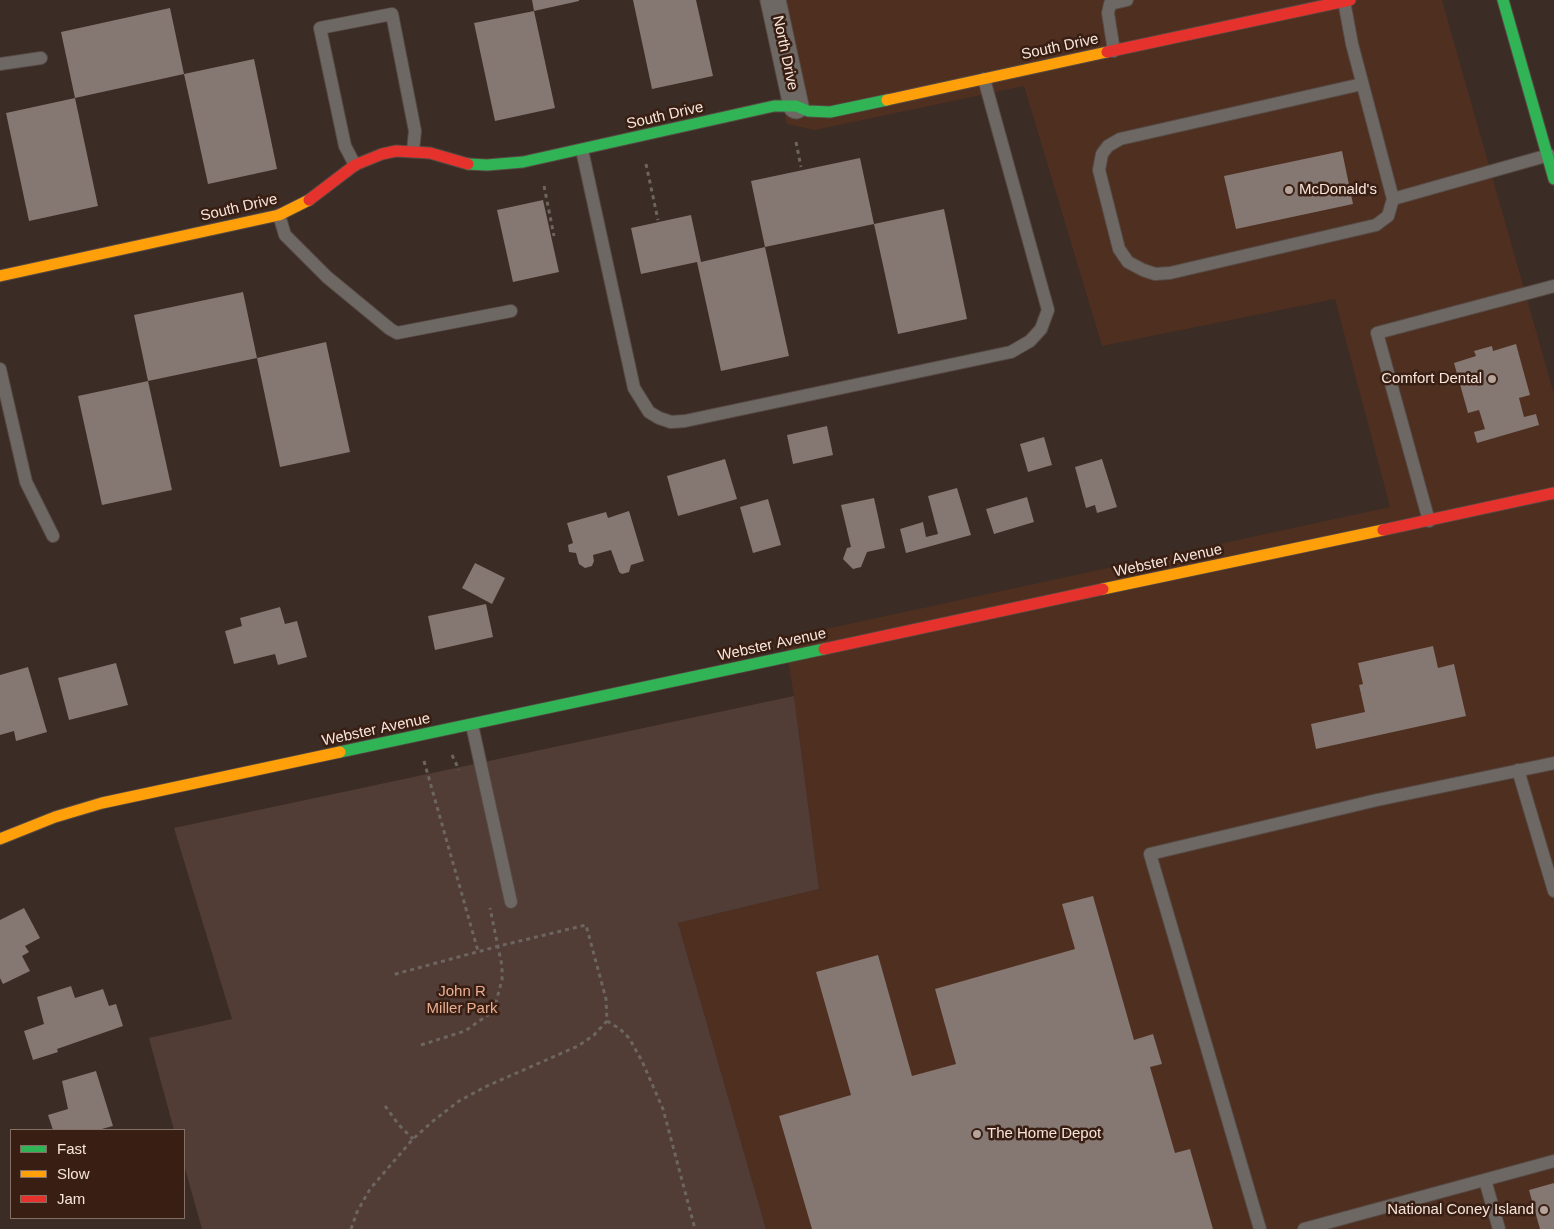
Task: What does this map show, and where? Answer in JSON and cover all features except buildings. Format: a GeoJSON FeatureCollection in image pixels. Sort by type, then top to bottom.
{"type":"FeatureCollection","features":[{"type":"Feature","properties":{"kind":"street","name":"North Drive"},"geometry":{"type":"LineString","coordinates":[[773,0],[796,106]]}},
{"type":"Feature","properties":{"kind":"street"},"geometry":{"type":"LineString","coordinates":[[1503,0],[1551,154],[1554,179]]}},
{"type":"Feature","properties":{"kind":"street","name":"South Drive"},"geometry":{"type":"LineString","coordinates":[[0,276],[279,216],[304,204],[355,164],[382,154],[430,153],[469,164],[502,165],[582,150],[774,106],[796,106],[808,111],[830,112],[1114,51],[1323,3],[1347,1]]}},
{"type":"Feature","properties":{"kind":"street","name":"Webster Avenue"},"geometry":{"type":"LineString","coordinates":[[0,839],[55,816],[102,803],[1554,493]]}},
{"type":"Feature","properties":{"kind":"lane"},"geometry":{"type":"LineString","coordinates":[[1114,51],[1108,13],[1110,4],[1127,0]]}},
{"type":"Feature","properties":{"kind":"lane"},"geometry":{"type":"LineString","coordinates":[[1347,1],[1362,84],[1393,199],[1388,216],[1376,225],[1170,273],[1155,274],[1128,262],[1119,249],[1099,170],[1102,154],[1108,146],[1120,139],[1362,84]]}},
{"type":"Feature","properties":{"kind":"lane"},"geometry":{"type":"LineString","coordinates":[[355,164],[345,146],[320,28],[392,14],[415,131],[413,152]]}},
{"type":"Feature","properties":{"kind":"lane"},"geometry":{"type":"LineString","coordinates":[[0,64],[42,58]]}},
{"type":"Feature","properties":{"kind":"lane"},"geometry":{"type":"LineString","coordinates":[[582,150],[634,388],[649,412],[658,418],[671,422],[685,421],[1011,352],[1030,341],[1041,329],[1048,310],[984,79]]}},
{"type":"Feature","properties":{"kind":"lane"},"geometry":{"type":"LineString","coordinates":[[1393,199],[1551,154]]}},
{"type":"Feature","properties":{"kind":"lane"},"geometry":{"type":"LineString","coordinates":[[279,216],[285,235],[327,278],[397,333],[406,333],[511,311]]}},
{"type":"Feature","properties":{"kind":"lane"},"geometry":{"type":"LineString","coordinates":[[1429,521],[1377,333],[1554,286]]}},
{"type":"Feature","properties":{"kind":"lane"},"geometry":{"type":"LineString","coordinates":[[0,369],[26,482],[53,536]]}},
{"type":"Feature","properties":{"kind":"lane"},"geometry":{"type":"LineString","coordinates":[[472,725],[511,902]]}},
{"type":"Feature","properties":{"kind":"lane"},"geometry":{"type":"LineString","coordinates":[[1260,1229],[1150,854],[1377,800],[1554,763]]}},
{"type":"Feature","properties":{"kind":"lane"},"geometry":{"type":"LineString","coordinates":[[1518,770],[1554,891]]}},
{"type":"Feature","properties":{"kind":"lane"},"geometry":{"type":"LineString","coordinates":[[1304,1229],[1554,1161]]}},
{"type":"Feature","properties":{"kind":"lane"},"geometry":{"type":"LineString","coordinates":[[1485,1180],[1499,1229]]}},
{"type":"Feature","properties":{"kind":"path"},"geometry":{"type":"LineString","coordinates":[[796,142],[801,167]]}},
{"type":"Feature","properties":{"kind":"path"},"geometry":{"type":"LineString","coordinates":[[646,164],[658,220]]}},
{"type":"Feature","properties":{"kind":"path"},"geometry":{"type":"LineString","coordinates":[[544,186],[554,236]]}},
{"type":"Feature","properties":{"kind":"path"},"geometry":{"type":"LineString","coordinates":[[452,755],[460,776]]}},
{"type":"Feature","properties":{"kind":"path"},"geometry":{"type":"LineString","coordinates":[[424,761],[478,951]]}},
{"type":"Feature","properties":{"kind":"path"},"geometry":{"type":"LineString","coordinates":[[421,1045],[465,1031],[488,1015],[496,1002],[502,980],[499,946],[488,898]]}},
{"type":"Feature","properties":{"kind":"path"},"geometry":{"type":"LineString","coordinates":[[351,1229],[370,1189],[413,1139],[459,1101],[516,1072],[578,1046],[594,1035],[607,1022],[606,999],[586,925],[392,974]]}},
{"type":"Feature","properties":{"kind":"path"},"geometry":{"type":"LineString","coordinates":[[607,1022],[620,1029],[628,1038],[642,1061],[663,1109],[695,1229]]}},
{"type":"Feature","properties":{"kind":"path"},"geometry":{"type":"LineString","coordinates":[[385,1106],[399,1125],[413,1139]]}},
{"type":"Feature","properties":{"kind":"shaded area"},"geometry":{"type":"Polygon","coordinates":[[[759,0],[1442,0],[1554,394],[1554,1229],[766,1229],[678,923],[819,889],[794,696],[784,638],[1390,507],[1335,299],[1102,346],[1024,86],[815,130],[787,124],[759,0]]]}},
{"type":"Feature","properties":{"kind":"green space","name":"John R Miller Park"},"geometry":{"type":"Polygon","coordinates":[[[794,696],[819,889],[678,923],[766,1229],[202,1229],[185,1169],[185,1129],[174,1129],[149,1038],[232,1019],[174,828],[794,696]]]}},
{"type":"Feature","properties":{"kind":"traffic: fast"},"geometry":{"type":"LineString","coordinates":[[1503,0],[1554,179]]}},
{"type":"Feature","properties":{"kind":"traffic: fast"},"geometry":{"type":"LineString","coordinates":[[468,164],[487,165],[523,162],[774,106],[796,106],[808,111],[830,112],[887,100]]}},
{"type":"Feature","properties":{"kind":"traffic: fast"},"geometry":{"type":"LineString","coordinates":[[340,752],[824,649]]}},
{"type":"Feature","properties":{"kind":"traffic: slow"},"geometry":{"type":"LineString","coordinates":[[887,100],[1107,52]]}},
{"type":"Feature","properties":{"kind":"traffic: slow"},"geometry":{"type":"LineString","coordinates":[[0,276],[279,215],[309,200]]}},
{"type":"Feature","properties":{"kind":"traffic: slow"},"geometry":{"type":"LineString","coordinates":[[1103,589],[1383,530]]}},
{"type":"Feature","properties":{"kind":"traffic: slow"},"geometry":{"type":"LineString","coordinates":[[0,839],[55,817],[102,803],[340,752]]}},
{"type":"Feature","properties":{"kind":"traffic: jam"},"geometry":{"type":"LineString","coordinates":[[1107,52],[1350,0]]}},
{"type":"Feature","properties":{"kind":"traffic: jam"},"geometry":{"type":"LineString","coordinates":[[309,200],[355,165],[382,154],[396,151],[430,153],[468,164]]}},
{"type":"Feature","properties":{"kind":"traffic: jam"},"geometry":{"type":"LineString","coordinates":[[1383,530],[1554,493]]}},
{"type":"Feature","properties":{"kind":"traffic: jam"},"geometry":{"type":"LineString","coordinates":[[824,649],[1103,589]]}},
{"type":"Feature","properties":{"kind":"place","name":"McDonald's"},"geometry":{"type":"Point","coordinates":[1289,190]}},
{"type":"Feature","properties":{"kind":"place","name":"Comfort Dental"},"geometry":{"type":"Point","coordinates":[1492,379]}},
{"type":"Feature","properties":{"kind":"place","name":"The Home Depot"},"geometry":{"type":"Point","coordinates":[977,1134]}},
{"type":"Feature","properties":{"kind":"place","name":"National Coney Island"},"geometry":{"type":"Point","coordinates":[1544,1210]}}]}
